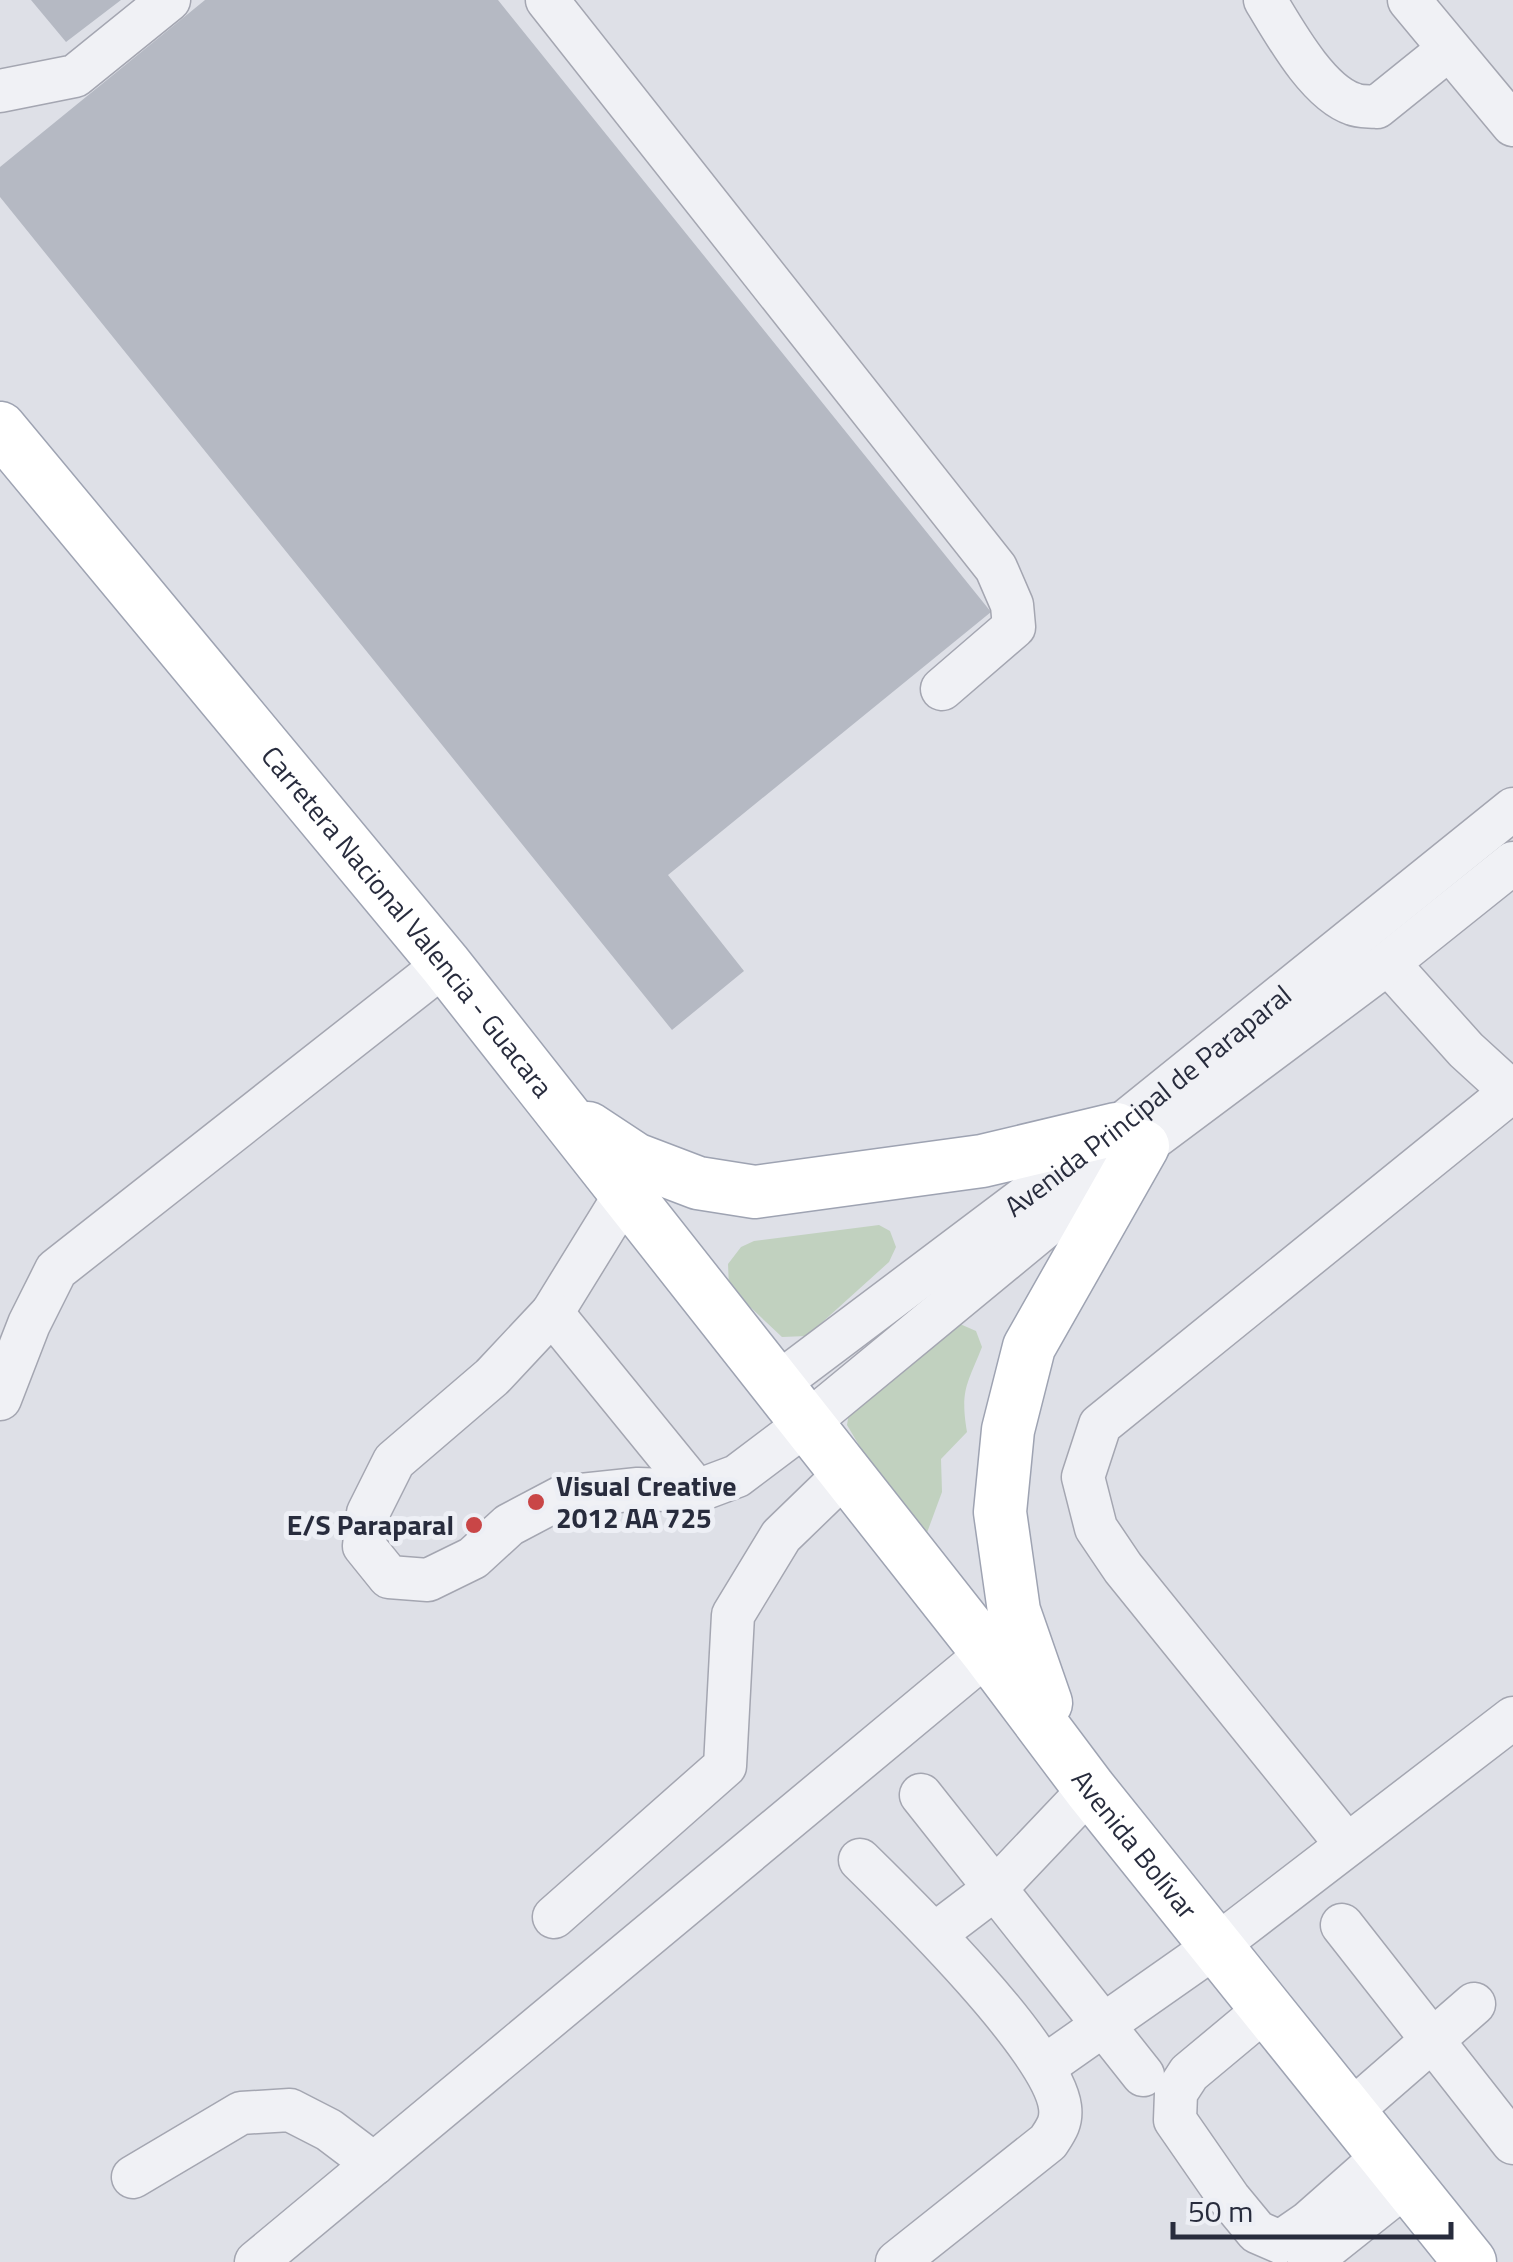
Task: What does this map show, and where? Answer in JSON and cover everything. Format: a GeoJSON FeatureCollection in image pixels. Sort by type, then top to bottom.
{"type":"FeatureCollection","features":[{"type":"Feature","properties":{"kind":"main road","name":"Carretera Nacional Valencia - Guacara"},"geometry":{"type":"LineString","coordinates":[[0,428],[445,964],[790,1405]]}},
{"type":"Feature","properties":{"kind":"main road"},"geometry":{"type":"LineString","coordinates":[[562,1111],[635,1159],[698,1183],[755,1192],[1130,1137]]}},
{"type":"Feature","properties":{"kind":"main road"},"geometry":{"type":"LineString","coordinates":[[1090,1789],[1040,1692],[1014,1610],[1000,1512],[1008,1430],[1029,1347],[1130,1137]]}},
{"type":"Feature","properties":{"kind":"main road","name":"Avenida Bolívar"},"geometry":{"type":"LineString","coordinates":[[790,1405],[988,1653],[1090,1789],[1470,2262]]}},
{"type":"Feature","properties":{"kind":"street"},"geometry":{"type":"LineString","coordinates":[[0,91],[75,76],[169,0]]}},
{"type":"Feature","properties":{"kind":"street"},"geometry":{"type":"LineString","coordinates":[[547,0],[996,568],[1012,605],[1014,627],[942,689]]}},
{"type":"Feature","properties":{"kind":"street"},"geometry":{"type":"LineString","coordinates":[[1264,0],[1332,93],[1354,105],[1377,107],[1449,48]]}},
{"type":"Feature","properties":{"kind":"street"},"geometry":{"type":"LineString","coordinates":[[1409,0],[1513,125]]}},
{"type":"Feature","properties":{"kind":"street","name":"Avenida Principal de Paraparal"},"geometry":{"type":"LineString","coordinates":[[696,1491],[737,1476],[790,1405],[1130,1137],[1513,809]]}},
{"type":"Feature","properties":{"kind":"street","name":"Avenida Principal de Paraparal"},"geometry":{"type":"LineString","coordinates":[[1130,1137],[1388,963],[1513,863]]}},
{"type":"Feature","properties":{"kind":"street"},"geometry":{"type":"LineString","coordinates":[[1347,1845],[1124,1568],[1096,1528],[1083,1477],[1100,1425],[1512,1092],[1466,1050],[1388,963]]}},
{"type":"Feature","properties":{"kind":"street"},"geometry":{"type":"LineString","coordinates":[[0,1399],[28,1324],[56,1270],[445,964]]}},
{"type":"Feature","properties":{"kind":"street"},"geometry":{"type":"LineString","coordinates":[[626,1192],[552,1314],[492,1377],[394,1461],[368,1513],[364,1546],[389,1576],[428,1580],[472,1558],[509,1526],[562,1497],[638,1488],[696,1491]]}},
{"type":"Feature","properties":{"kind":"street"},"geometry":{"type":"LineString","coordinates":[[552,1314],[696,1491]]}},
{"type":"Feature","properties":{"kind":"street"},"geometry":{"type":"LineString","coordinates":[[554,1916],[726,1766],[733,1615],[781,1536],[846,1474]]}},
{"type":"Feature","properties":{"kind":"street"},"geometry":{"type":"LineString","coordinates":[[256,2262],[988,1653]]}},
{"type":"Feature","properties":{"kind":"street"},"geometry":{"type":"LineString","coordinates":[[1045,2066],[1216,1946],[1513,1718]]}},
{"type":"Feature","properties":{"kind":"street"},"geometry":{"type":"LineString","coordinates":[[934,1934],[997,1887],[1090,1789]]}},
{"type":"Feature","properties":{"kind":"street"},"geometry":{"type":"LineString","coordinates":[[921,1796],[1143,2075]]}},
{"type":"Feature","properties":{"kind":"street"},"geometry":{"type":"LineString","coordinates":[[860,1860],[934,1934],[1045,2066],[1060,2103],[1060,2124],[1048,2142],[897,2262]]}},
{"type":"Feature","properties":{"kind":"street"},"geometry":{"type":"LineString","coordinates":[[1342,1925],[1513,2142]]}},
{"type":"Feature","properties":{"kind":"street"},"geometry":{"type":"LineString","coordinates":[[1351,2111],[1474,2004]]}},
{"type":"Feature","properties":{"kind":"street"},"geometry":{"type":"LineString","coordinates":[[1267,2008],[1190,2073],[1176,2093],[1175,2120],[1228,2198],[1278,2255],[1309,2222],[1396,2170]]}},
{"type":"Feature","properties":{"kind":"street"},"geometry":{"type":"LineString","coordinates":[[133,2178],[240,2113],[290,2110],[329,2130],[374,2164]]}},
{"type":"Feature","properties":{"kind":"green space"},"geometry":{"type":"Polygon","coordinates":[[[879,1225],[890,1231],[896,1247],[889,1262],[807,1336],[782,1337],[729,1287],[728,1264],[741,1247],[754,1241],[879,1225]]]}},
{"type":"Feature","properties":{"kind":"green space"},"geometry":{"type":"Polygon","coordinates":[[[960,1324],[976,1331],[982,1347],[965,1397],[967,1432],[941,1459],[942,1492],[921,1549],[847,1425],[850,1406],[960,1324]]]}},
{"type":"Feature","properties":{"kind":"building"},"geometry":{"type":"Polygon","coordinates":[[[31,0],[121,0],[66,42],[31,0]]]}},
{"type":"Feature","properties":{"kind":"building"},"geometry":{"type":"Polygon","coordinates":[[[205,0],[498,0],[991,612],[668,875],[744,971],[672,1030],[0,197],[0,167],[205,0]]]}},
{"type":"Feature","properties":{"kind":"place","name":"Visual Creative 2012 AA 725"},"geometry":{"type":"Point","coordinates":[536,1502]}},
{"type":"Feature","properties":{"kind":"place","name":"E/S Paraparal"},"geometry":{"type":"Point","coordinates":[474,1525]}}]}
